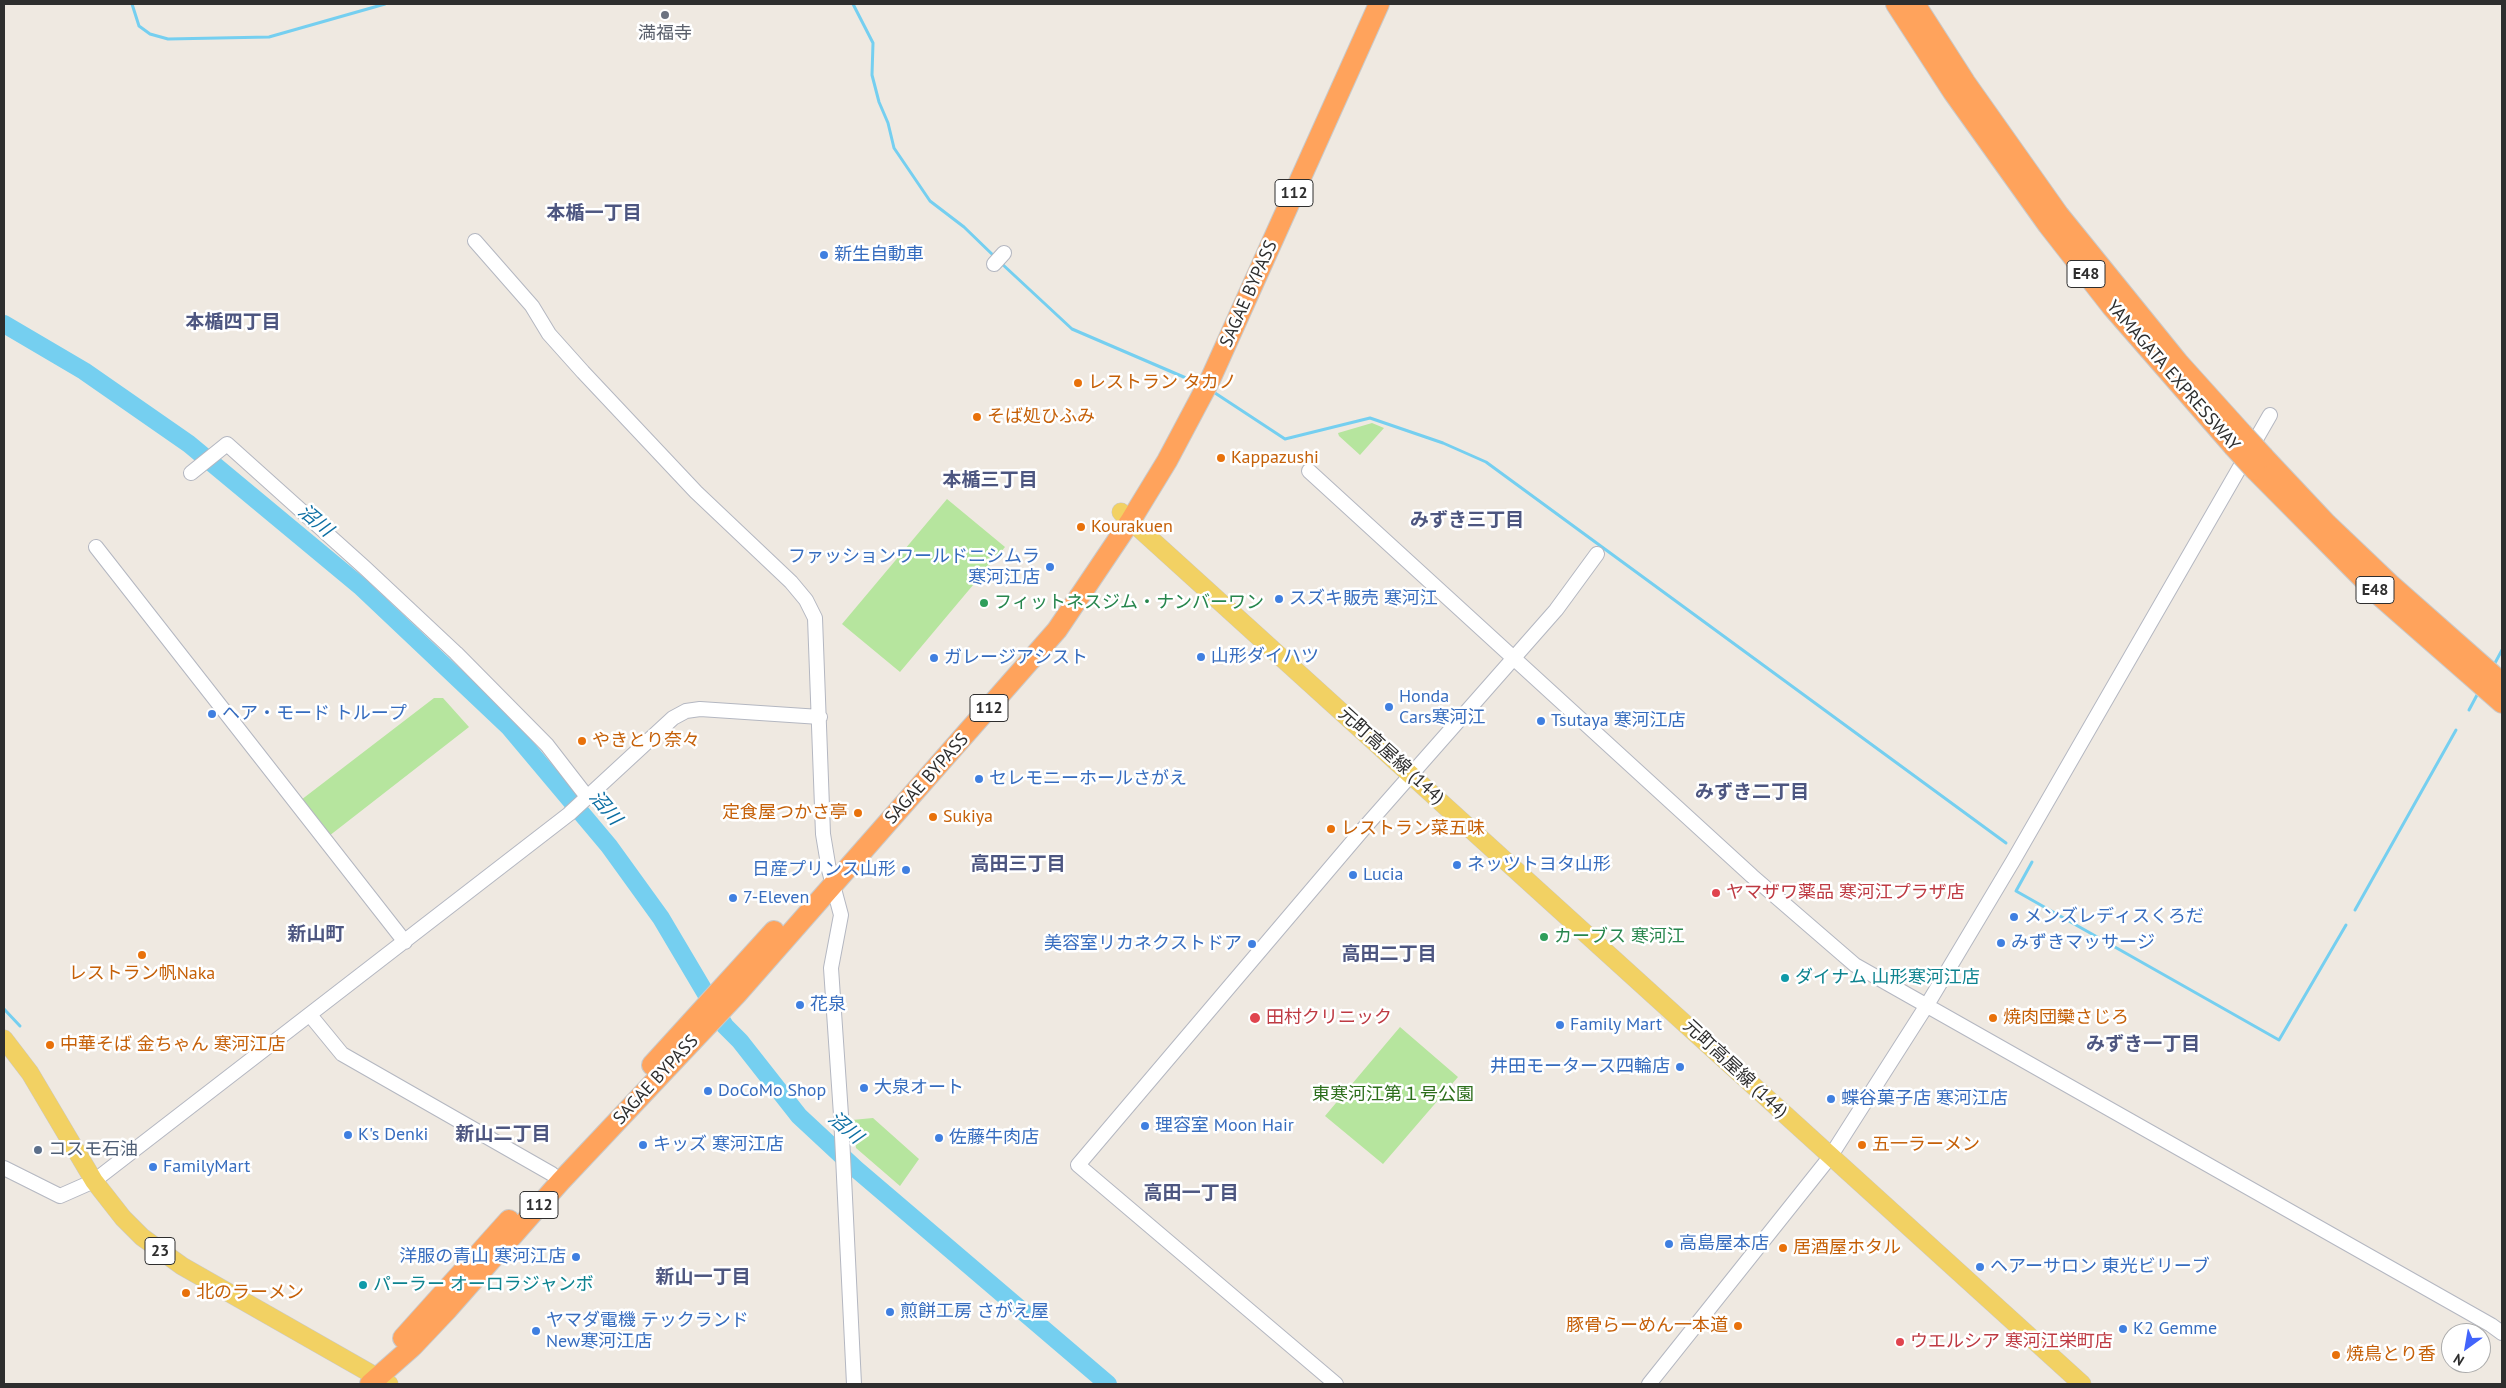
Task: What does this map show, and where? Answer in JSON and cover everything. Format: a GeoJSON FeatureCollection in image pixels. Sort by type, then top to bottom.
{"type":"FeatureCollection","features":[{"type":"Feature","properties":{"kind":"highway","name":"SAGAE BYPASS"},"geometry":{"type":"LineString","coordinates":[[1201,385],[1364,4]]}},
{"type":"Feature","properties":{"kind":"highway","name":"SAGAE BYPASS"},"geometry":{"type":"LineString","coordinates":[[378,1382],[448,1309],[831,876],[965,736],[1057,630],[1126,516],[1167,460],[1379,4]]}},
{"type":"Feature","properties":{"kind":"highway","name":"YAMAGATA EXPRESSWAY"},"geometry":{"type":"LineString","coordinates":[[1896,4],[2053,207],[2178,362],[2237,439],[2382,597],[2502,703]]}},
{"type":"Feature","properties":{"kind":"highway","name":"YAMAGATA EXPRESSWAY"},"geometry":{"type":"LineString","coordinates":[[1914,4],[1942,62]]}},
{"type":"Feature","properties":{"kind":"highway","name":"YAMAGATA EXPRESSWAY"},"geometry":{"type":"LineString","coordinates":[[2259,464],[2502,683]]}},
{"type":"Feature","properties":{"kind":"highway","name":"SAGAE BYPASS"},"geometry":{"type":"LineString","coordinates":[[378,1382],[404,1336],[552,1174],[696,1027]]}},
{"type":"Feature","properties":{"kind":"main road","name":"元町高屋線 (144)"},"geometry":{"type":"LineString","coordinates":[[1126,516],[2082,1384]]}},
{"type":"Feature","properties":{"kind":"main road","name":"23"},"geometry":{"type":"LineString","coordinates":[[4,1039],[30,1073],[94,1181],[123,1218],[162,1253],[378,1382]]}},
{"type":"Feature","properties":{"kind":"street"},"geometry":{"type":"LineString","coordinates":[[475,241],[532,306],[550,334],[583,372],[696,492],[806,600],[815,618],[823,834],[841,916],[831,968],[854,1384]]}},
{"type":"Feature","properties":{"kind":"street"},"geometry":{"type":"LineString","coordinates":[[994,264],[1004,252]]}},
{"type":"Feature","properties":{"kind":"street"},"geometry":{"type":"LineString","coordinates":[[1650,1384],[1830,1157],[1927,1005],[2013,861],[2270,415]]}},
{"type":"Feature","properties":{"kind":"street"},"geometry":{"type":"LineString","coordinates":[[192,473],[226,444],[411,610],[547,745],[588,798]]}},
{"type":"Feature","properties":{"kind":"street"},"geometry":{"type":"LineString","coordinates":[[1309,470],[1513,660],[1752,876],[1855,965],[2492,1325],[2502,1333]]}},
{"type":"Feature","properties":{"kind":"street"},"geometry":{"type":"LineString","coordinates":[[96,547],[404,942]]}},
{"type":"Feature","properties":{"kind":"street"},"geometry":{"type":"LineString","coordinates":[[1336,1384],[1078,1165],[1240,972],[1556,610],[1597,554]]}},
{"type":"Feature","properties":{"kind":"street"},"geometry":{"type":"LineString","coordinates":[[4,1168],[60,1196],[94,1181],[569,814],[672,718],[686,711],[700,709],[820,717]]}},
{"type":"Feature","properties":{"kind":"street"},"geometry":{"type":"LineString","coordinates":[[310,1015],[342,1054],[552,1174]]}},
{"type":"Feature","properties":{"kind":"green space"},"geometry":{"type":"Polygon","coordinates":[[[1372,423],[1384,428],[1360,455],[1339,436],[1338,433],[1372,423]]]}},
{"type":"Feature","properties":{"kind":"green space"},"geometry":{"type":"Polygon","coordinates":[[[947,499],[1005,547],[900,672],[842,624],[947,499]]]}},
{"type":"Feature","properties":{"kind":"green space"},"geometry":{"type":"Polygon","coordinates":[[[434,698],[443,698],[469,727],[329,836],[301,800],[434,698]]]}},
{"type":"Feature","properties":{"kind":"green space","name":"東寒河江第１号公園"},"geometry":{"type":"Polygon","coordinates":[[[1400,1027],[1458,1077],[1383,1164],[1325,1116],[1400,1027]]]}},
{"type":"Feature","properties":{"kind":"green space"},"geometry":{"type":"Polygon","coordinates":[[[873,1118],[919,1159],[900,1186],[856,1148],[852,1120],[873,1118]]]}},
{"type":"Feature","properties":{"kind":"waterway"},"geometry":{"type":"LineString","coordinates":[[132,4],[139,26],[150,34],[168,39],[269,37],[385,4]]}},
{"type":"Feature","properties":{"kind":"waterway"},"geometry":{"type":"LineString","coordinates":[[853,4],[873,43],[872,75],[894,148],[930,201],[964,227],[995,257]]}},
{"type":"Feature","properties":{"kind":"waterway"},"geometry":{"type":"LineString","coordinates":[[1001,263],[1072,329],[1200,384]]}},
{"type":"Feature","properties":{"kind":"waterway","name":"沼川"},"geometry":{"type":"LineString","coordinates":[[4,324],[84,371],[189,444],[360,586],[509,727],[609,846],[661,918],[725,1026],[740,1041],[799,1116],[856,1169],[1108,1384]]}},
{"type":"Feature","properties":{"kind":"waterway"},"geometry":{"type":"LineString","coordinates":[[1212,391],[1285,439],[1370,418],[1443,443],[1486,462],[2006,843]]}},
{"type":"Feature","properties":{"kind":"waterway"},"geometry":{"type":"LineString","coordinates":[[2495,663],[2502,650]]}},
{"type":"Feature","properties":{"kind":"waterway"},"geometry":{"type":"LineString","coordinates":[[2469,710],[2477,695]]}},
{"type":"Feature","properties":{"kind":"waterway"},"geometry":{"type":"LineString","coordinates":[[2355,910],[2456,730]]}},
{"type":"Feature","properties":{"kind":"waterway"},"geometry":{"type":"LineString","coordinates":[[2032,862],[2016,891],[2279,1040],[2346,925]]}},
{"type":"Feature","properties":{"kind":"waterway"},"geometry":{"type":"LineString","coordinates":[[4,1009],[20,1026]]}},
{"type":"Feature","properties":{"kind":"place","name":"満福寺"},"geometry":{"type":"Point","coordinates":[665,15]}},
{"type":"Feature","properties":{"kind":"place","name":"新生自動車"},"geometry":{"type":"Point","coordinates":[824,255]}},
{"type":"Feature","properties":{"kind":"place","name":"レストラン タカノ"},"geometry":{"type":"Point","coordinates":[1078,383]}},
{"type":"Feature","properties":{"kind":"place","name":"そば処ひふみ"},"geometry":{"type":"Point","coordinates":[977,417]}},
{"type":"Feature","properties":{"kind":"place","name":"Kappazushi"},"geometry":{"type":"Point","coordinates":[1221,458]}},
{"type":"Feature","properties":{"kind":"place","name":"Kourakuen"},"geometry":{"type":"Point","coordinates":[1081,527]}},
{"type":"Feature","properties":{"kind":"place","name":"ファッションワールドニシムラ 寒河江店"},"geometry":{"type":"Point","coordinates":[1050,567]}},
{"type":"Feature","properties":{"kind":"place","name":"スズキ販売 寒河江"},"geometry":{"type":"Point","coordinates":[1279,599]}},
{"type":"Feature","properties":{"kind":"place","name":"フィットネスジム・ナンバーワン"},"geometry":{"type":"Point","coordinates":[984,603]}},
{"type":"Feature","properties":{"kind":"place","name":"山形ダイハツ"},"geometry":{"type":"Point","coordinates":[1201,657]}},
{"type":"Feature","properties":{"kind":"place","name":"ガレージアシスト"},"geometry":{"type":"Point","coordinates":[934,658]}},
{"type":"Feature","properties":{"kind":"place","name":"Honda Cars寒河江"},"geometry":{"type":"Point","coordinates":[1389,707]}},
{"type":"Feature","properties":{"kind":"place","name":"ヘア・モード トループ"},"geometry":{"type":"Point","coordinates":[212,714]}},
{"type":"Feature","properties":{"kind":"place","name":"Tsutaya 寒河江店"},"geometry":{"type":"Point","coordinates":[1541,721]}},
{"type":"Feature","properties":{"kind":"place","name":"やきとり奈々"},"geometry":{"type":"Point","coordinates":[582,741]}},
{"type":"Feature","properties":{"kind":"place","name":"セレモニーホールさがえ"},"geometry":{"type":"Point","coordinates":[979,779]}},
{"type":"Feature","properties":{"kind":"place","name":"定食屋つかさ亭"},"geometry":{"type":"Point","coordinates":[858,813]}},
{"type":"Feature","properties":{"kind":"place","name":"Sukiya"},"geometry":{"type":"Point","coordinates":[933,817]}},
{"type":"Feature","properties":{"kind":"place","name":"レストラン菜五味"},"geometry":{"type":"Point","coordinates":[1331,829]}},
{"type":"Feature","properties":{"kind":"place","name":"ネッツトヨタ山形"},"geometry":{"type":"Point","coordinates":[1457,865]}},
{"type":"Feature","properties":{"kind":"place","name":"日産プリンス山形"},"geometry":{"type":"Point","coordinates":[906,870]}},
{"type":"Feature","properties":{"kind":"place","name":"Lucia"},"geometry":{"type":"Point","coordinates":[1353,875]}},
{"type":"Feature","properties":{"kind":"place","name":"ヤマザワ薬品 寒河江プラザ店"},"geometry":{"type":"Point","coordinates":[1716,893]}},
{"type":"Feature","properties":{"kind":"place","name":"7-Eleven"},"geometry":{"type":"Point","coordinates":[733,898]}},
{"type":"Feature","properties":{"kind":"place","name":"メンズレディスくろだ"},"geometry":{"type":"Point","coordinates":[2014,917]}},
{"type":"Feature","properties":{"kind":"place","name":"カーブス 寒河江"},"geometry":{"type":"Point","coordinates":[1544,937]}},
{"type":"Feature","properties":{"kind":"place","name":"みずきマッサージ"},"geometry":{"type":"Point","coordinates":[2001,943]}},
{"type":"Feature","properties":{"kind":"place","name":"美容室リカネクストドア"},"geometry":{"type":"Point","coordinates":[1252,944]}},
{"type":"Feature","properties":{"kind":"place","name":"レストラン帆Naka"},"geometry":{"type":"Point","coordinates":[142,955]}},
{"type":"Feature","properties":{"kind":"place","name":"ダイナム 山形寒河江店"},"geometry":{"type":"Point","coordinates":[1785,978]}},
{"type":"Feature","properties":{"kind":"place","name":"花泉"},"geometry":{"type":"Point","coordinates":[800,1005]}},
{"type":"Feature","properties":{"kind":"place","name":"田村クリニック"},"geometry":{"type":"Point","coordinates":[1255,1018]}},
{"type":"Feature","properties":{"kind":"place","name":"焼肉団欒さじろ"},"geometry":{"type":"Point","coordinates":[1993,1018]}},
{"type":"Feature","properties":{"kind":"place","name":"Family Mart"},"geometry":{"type":"Point","coordinates":[1560,1025]}},
{"type":"Feature","properties":{"kind":"place","name":"中華そば 金ちゃん 寒河江店"},"geometry":{"type":"Point","coordinates":[50,1045]}},
{"type":"Feature","properties":{"kind":"place","name":"井田モータース四輪店"},"geometry":{"type":"Point","coordinates":[1680,1067]}},
{"type":"Feature","properties":{"kind":"place","name":"大泉オート"},"geometry":{"type":"Point","coordinates":[864,1088]}},
{"type":"Feature","properties":{"kind":"place","name":"DoCoMo Shop"},"geometry":{"type":"Point","coordinates":[708,1091]}},
{"type":"Feature","properties":{"kind":"place","name":"蝶谷菓子店 寒河江店"},"geometry":{"type":"Point","coordinates":[1831,1099]}},
{"type":"Feature","properties":{"kind":"place","name":"理容室 Moon Hair"},"geometry":{"type":"Point","coordinates":[1145,1126]}},
{"type":"Feature","properties":{"kind":"place","name":"K's Denki"},"geometry":{"type":"Point","coordinates":[348,1135]}},
{"type":"Feature","properties":{"kind":"place","name":"佐藤牛肉店"},"geometry":{"type":"Point","coordinates":[939,1138]}},
{"type":"Feature","properties":{"kind":"place","name":"キッズ 寒河江店"},"geometry":{"type":"Point","coordinates":[643,1145]}},
{"type":"Feature","properties":{"kind":"place","name":"五一ラーメン"},"geometry":{"type":"Point","coordinates":[1862,1145]}},
{"type":"Feature","properties":{"kind":"place","name":"コスモ石油"},"geometry":{"type":"Point","coordinates":[38,1150]}},
{"type":"Feature","properties":{"kind":"place","name":"FamilyMart"},"geometry":{"type":"Point","coordinates":[153,1167]}},
{"type":"Feature","properties":{"kind":"place","name":"高島屋本店"},"geometry":{"type":"Point","coordinates":[1669,1244]}},
{"type":"Feature","properties":{"kind":"place","name":"居酒屋ホタル"},"geometry":{"type":"Point","coordinates":[1783,1248]}},
{"type":"Feature","properties":{"kind":"place","name":"洋服の青山 寒河江店"},"geometry":{"type":"Point","coordinates":[576,1257]}},
{"type":"Feature","properties":{"kind":"place","name":"ヘアーサロン 東光ビリーブ"},"geometry":{"type":"Point","coordinates":[1980,1267]}},
{"type":"Feature","properties":{"kind":"place","name":"パーラー オーロラジャンボ"},"geometry":{"type":"Point","coordinates":[363,1285]}},
{"type":"Feature","properties":{"kind":"place","name":"北のラーメン"},"geometry":{"type":"Point","coordinates":[186,1293]}},
{"type":"Feature","properties":{"kind":"place","name":"煎餅工房 さがえ屋"},"geometry":{"type":"Point","coordinates":[890,1312]}},
{"type":"Feature","properties":{"kind":"place","name":"豚骨らーめん一本道"},"geometry":{"type":"Point","coordinates":[1738,1326]}},
{"type":"Feature","properties":{"kind":"place","name":"K2 Gemme"},"geometry":{"type":"Point","coordinates":[2123,1329]}},
{"type":"Feature","properties":{"kind":"place","name":"ヤマダ電機 テックランド New寒河江店"},"geometry":{"type":"Point","coordinates":[536,1331]}},
{"type":"Feature","properties":{"kind":"place","name":"ウエルシア 寒河江栄町店"},"geometry":{"type":"Point","coordinates":[1900,1342]}},
{"type":"Feature","properties":{"kind":"place","name":"焼鳥とり香"},"geometry":{"type":"Point","coordinates":[2336,1355]}},
{"type":"Feature","properties":{"kind":"district","name":"本楯一丁目"},"geometry":{"type":"Point","coordinates":[594,214]}},
{"type":"Feature","properties":{"kind":"district","name":"本楯四丁目"},"geometry":{"type":"Point","coordinates":[233,323]}},
{"type":"Feature","properties":{"kind":"district","name":"本楯三丁目"},"geometry":{"type":"Point","coordinates":[990,481]}},
{"type":"Feature","properties":{"kind":"district","name":"みずき三丁目"},"geometry":{"type":"Point","coordinates":[1467,521]}},
{"type":"Feature","properties":{"kind":"district","name":"みずき二丁目"},"geometry":{"type":"Point","coordinates":[1752,793]}},
{"type":"Feature","properties":{"kind":"district","name":"高田三丁目"},"geometry":{"type":"Point","coordinates":[1018,865]}},
{"type":"Feature","properties":{"kind":"district","name":"新山町"},"geometry":{"type":"Point","coordinates":[316,935]}},
{"type":"Feature","properties":{"kind":"district","name":"高田二丁目"},"geometry":{"type":"Point","coordinates":[1389,955]}},
{"type":"Feature","properties":{"kind":"district","name":"みずき一丁目"},"geometry":{"type":"Point","coordinates":[2143,1045]}},
{"type":"Feature","properties":{"kind":"district","name":"新山二丁目"},"geometry":{"type":"Point","coordinates":[503,1135]}},
{"type":"Feature","properties":{"kind":"district","name":"高田一丁目"},"geometry":{"type":"Point","coordinates":[1191,1194]}},
{"type":"Feature","properties":{"kind":"district","name":"新山一丁目"},"geometry":{"type":"Point","coordinates":[703,1278]}}]}
